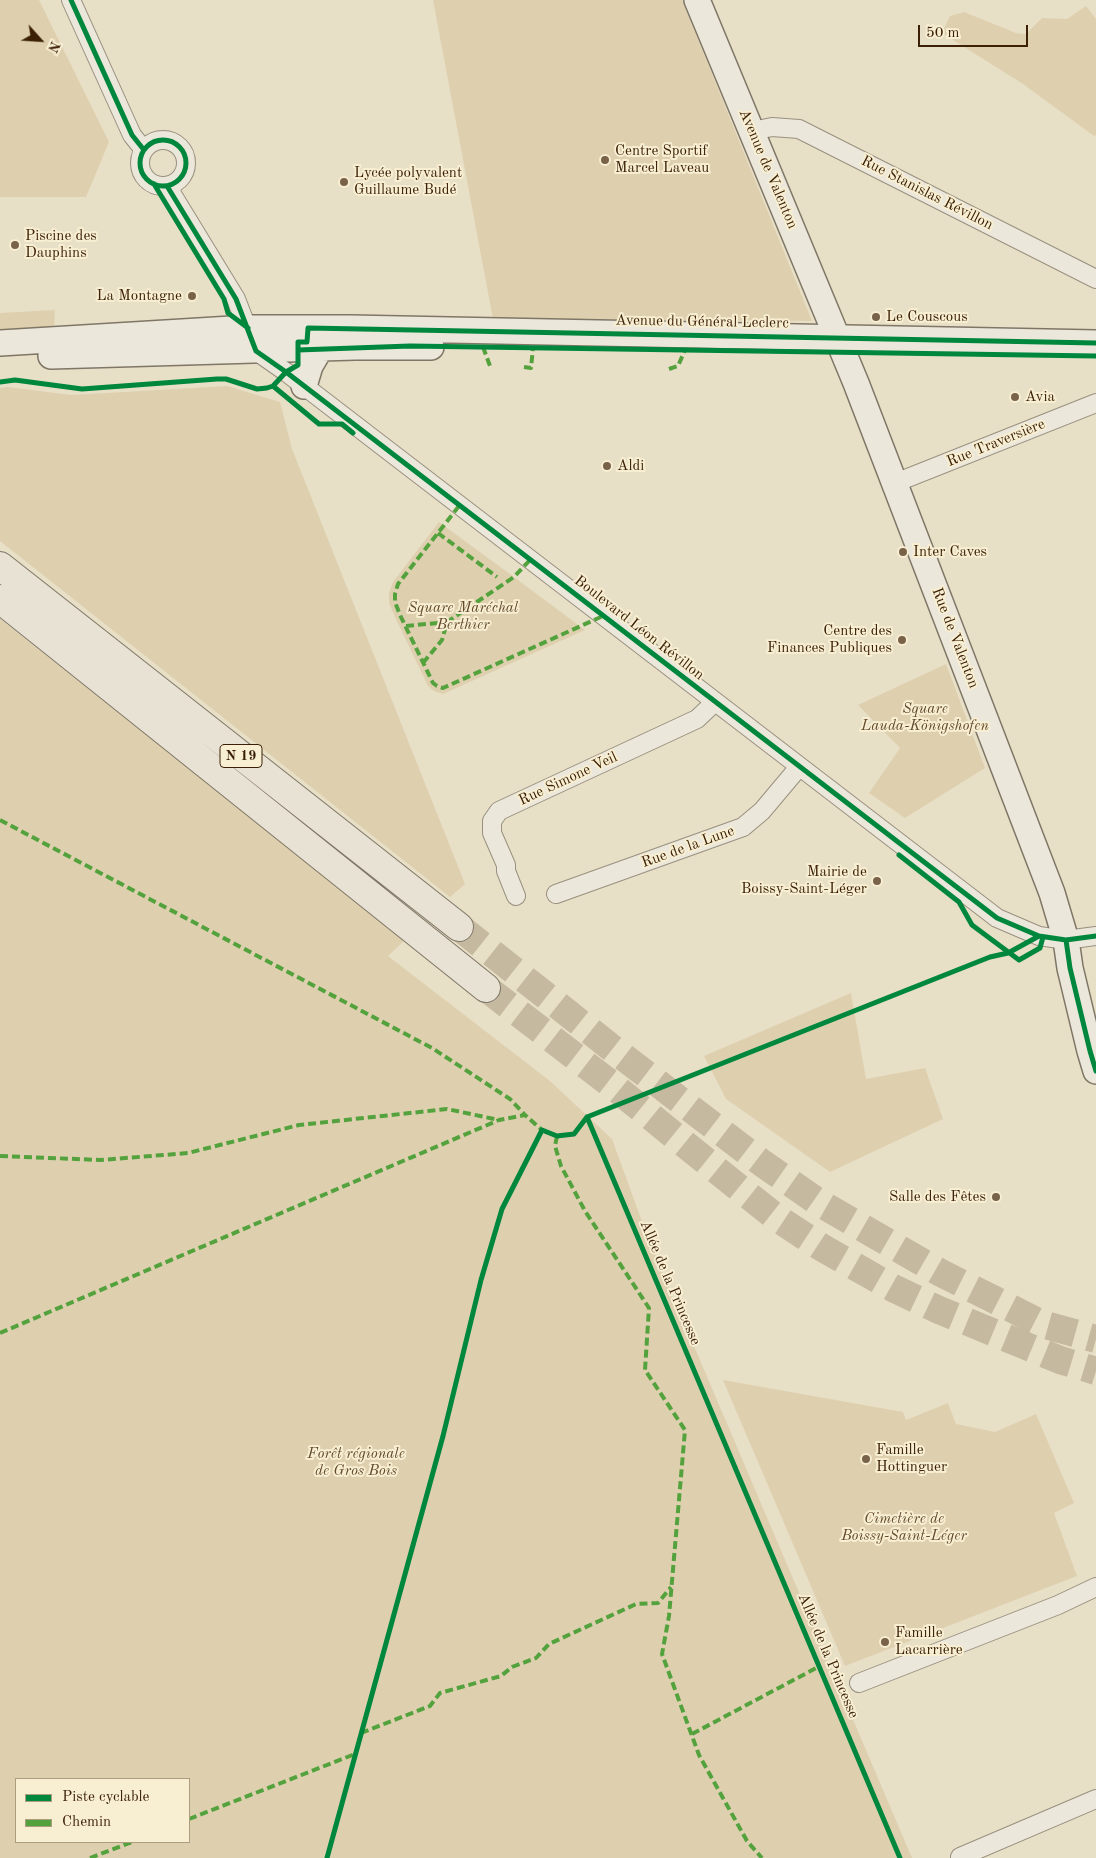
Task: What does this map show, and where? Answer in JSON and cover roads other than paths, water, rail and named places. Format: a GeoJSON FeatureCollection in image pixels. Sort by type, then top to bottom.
{"type":"FeatureCollection","features":[{"type":"Feature","properties":{"kind":"highway","name":"N 19"},"geometry":{"type":"LineString","coordinates":[[0,566],[459,927]]}},
{"type":"Feature","properties":{"kind":"highway","name":"N 19"},"geometry":{"type":"LineString","coordinates":[[0,599],[486,988]]}},
{"type":"Feature","properties":{"kind":"main road","name":"Avenue de Valenton"},"geometry":{"type":"LineString","coordinates":[[697,0],[841,345]]}},
{"type":"Feature","properties":{"kind":"main road","name":"Avenue du Général Leclerc"},"geometry":{"type":"LineString","coordinates":[[252,340],[361,328],[1096,356]]}},
{"type":"Feature","properties":{"kind":"main road","name":"Avenue du Général Leclerc"},"geometry":{"type":"LineString","coordinates":[[252,340],[320,349],[410,346],[1096,343]]}},
{"type":"Feature","properties":{"kind":"main road"},"geometry":{"type":"LineString","coordinates":[[0,343],[252,340]]}},
{"type":"Feature","properties":{"kind":"main road"},"geometry":{"type":"LineString","coordinates":[[0,358],[252,340]]}},
{"type":"Feature","properties":{"kind":"main road","name":"Rue de Valenton"},"geometry":{"type":"LineString","coordinates":[[841,345],[1048,883],[1066,940],[1070,968],[1096,1071]]}},
{"type":"Feature","properties":{"kind":"main road"},"geometry":{"type":"LineString","coordinates":[[304,386],[310,366],[320,349]]}},
{"type":"Feature","properties":{"kind":"street"},"geometry":{"type":"LineString","coordinates":[[71,0],[132,135],[144,150]]}},
{"type":"Feature","properties":{"kind":"street","name":"Rue Stanislas Révillon"},"geometry":{"type":"LineString","coordinates":[[752,131],[772,127],[799,129],[1096,279]]}},
{"type":"Feature","properties":{"kind":"street"},"geometry":{"type":"LineString","coordinates":[[159,140],[169,140],[177,144],[186,156],[185,171],[177,182],[167,186],[157,186],[146,179],[142,172],[140,157],[144,150],[150,143],[159,140]]}},
{"type":"Feature","properties":{"kind":"street"},"geometry":{"type":"LineString","coordinates":[[167,186],[236,299],[252,340]]}},
{"type":"Feature","properties":{"kind":"street","name":"Boulevard Léon Révillon"},"geometry":{"type":"LineString","coordinates":[[252,340],[304,386],[997,918],[1007,924],[1039,936],[1066,940],[1096,936]]}},
{"type":"Feature","properties":{"kind":"street","name":"Rue Traversière"},"geometry":{"type":"LineString","coordinates":[[895,483],[1096,403]]}},
{"type":"Feature","properties":{"kind":"street","name":"Rue Simone Veil"},"geometry":{"type":"LineString","coordinates":[[516,896],[492,833],[492,821],[499,811],[697,719],[715,702]]}},
{"type":"Feature","properties":{"kind":"street","name":"Rue de la Lune"},"geometry":{"type":"LineString","coordinates":[[556,894],[743,827],[762,810],[799,767]]}},
{"type":"Feature","properties":{"kind":"street"},"geometry":{"type":"LineString","coordinates":[[859,1683],[1096,1587]]}},
{"type":"Feature","properties":{"kind":"street"},"geometry":{"type":"LineString","coordinates":[[960,1857],[1096,1799]]}},
{"type":"Feature","properties":{"kind":"tunnel"},"geometry":{"type":"LineString","coordinates":[[459,927],[613,1049],[762,1163],[818,1202],[941,1273],[1042,1324],[1096,1339]]}},
{"type":"Feature","properties":{"kind":"tunnel"},"geometry":{"type":"LineString","coordinates":[[486,988],[612,1085],[777,1218],[821,1247],[893,1288],[939,1310],[1060,1360],[1096,1371]]}},
{"type":"Feature","properties":{"kind":"place","name":"Centre Sportif Marcel Laveau"},"geometry":{"type":"Point","coordinates":[605,160]}},
{"type":"Feature","properties":{"kind":"place","name":"Lycée polyvalent Guillaume Budé"},"geometry":{"type":"Point","coordinates":[344,182]}},
{"type":"Feature","properties":{"kind":"place","name":"Piscine des Dauphins"},"geometry":{"type":"Point","coordinates":[15,245]}},
{"type":"Feature","properties":{"kind":"place","name":"La Montagne"},"geometry":{"type":"Point","coordinates":[192,296]}},
{"type":"Feature","properties":{"kind":"place","name":"Le Couscous"},"geometry":{"type":"Point","coordinates":[876,317]}},
{"type":"Feature","properties":{"kind":"place","name":"Avia"},"geometry":{"type":"Point","coordinates":[1015,397]}},
{"type":"Feature","properties":{"kind":"place","name":"Aldi"},"geometry":{"type":"Point","coordinates":[607,466]}},
{"type":"Feature","properties":{"kind":"place","name":"Inter Caves"},"geometry":{"type":"Point","coordinates":[903,552]}},
{"type":"Feature","properties":{"kind":"place","name":"Centre des Finances Publiques"},"geometry":{"type":"Point","coordinates":[902,640]}},
{"type":"Feature","properties":{"kind":"place","name":"Mairie de Boissy-Saint-Léger"},"geometry":{"type":"Point","coordinates":[877,881]}},
{"type":"Feature","properties":{"kind":"place","name":"Salle des Fêtes"},"geometry":{"type":"Point","coordinates":[996,1197]}},
{"type":"Feature","properties":{"kind":"place","name":"Famille Hottinguer"},"geometry":{"type":"Point","coordinates":[866,1459]}},
{"type":"Feature","properties":{"kind":"place","name":"Famille Lacarrière"},"geometry":{"type":"Point","coordinates":[885,1642]}},
{"type":"Feature","properties":{"kind":"park label","name":"Square Maréchal Berthier"},"geometry":{"type":"Point","coordinates":[463,616]}},
{"type":"Feature","properties":{"kind":"park label","name":"Square Lauda-Königshofen"},"geometry":{"type":"Point","coordinates":[925,718]}},
{"type":"Feature","properties":{"kind":"park label","name":"Forêt régionale de Gros Bois"},"geometry":{"type":"Point","coordinates":[356,1462]}},
{"type":"Feature","properties":{"kind":"park label","name":"Cimetière de Boissy-Saint-Léger"},"geometry":{"type":"Point","coordinates":[904,1528]}}]}
